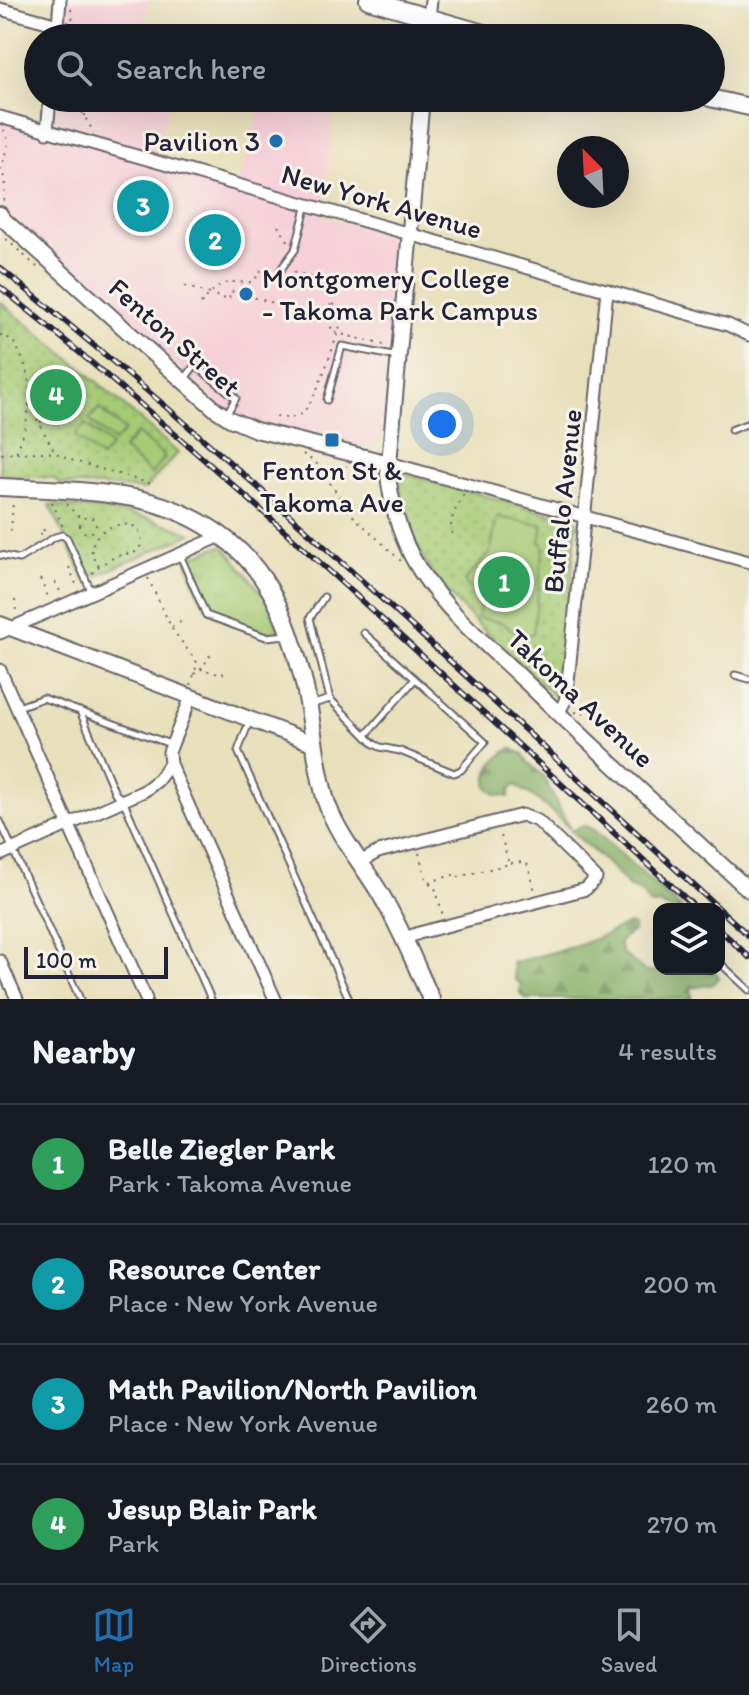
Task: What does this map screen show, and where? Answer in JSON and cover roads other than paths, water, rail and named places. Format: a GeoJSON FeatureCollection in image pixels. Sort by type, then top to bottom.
{"type":"FeatureCollection","features":[{"type":"Feature","properties":{"kind":"main road"},"geometry":{"type":"LineString","coordinates":[[368,0],[453,24]]}},
{"type":"Feature","properties":{"kind":"main road"},"geometry":{"type":"LineString","coordinates":[[725,101],[749,107]]}},
{"type":"Feature","properties":{"kind":"main road"},"geometry":{"type":"LineString","coordinates":[[6,492],[113,494],[147,500],[194,518],[221,536],[255,568],[270,589],[289,634],[309,705],[330,811],[387,905],[431,999]]}},
{"type":"Feature","properties":{"kind":"street"},"geometry":{"type":"LineString","coordinates":[[58,24],[60,0]]}},
{"type":"Feature","properties":{"kind":"street"},"geometry":{"type":"LineString","coordinates":[[428,24],[431,0]]}},
{"type":"Feature","properties":{"kind":"street"},"geometry":{"type":"LineString","coordinates":[[0,9],[46,24]]}},
{"type":"Feature","properties":{"kind":"street"},"geometry":{"type":"LineString","coordinates":[[47,132],[49,112]]}},
{"type":"Feature","properties":{"kind":"street","name":"Takoma Avenue"},"geometry":{"type":"LineString","coordinates":[[421,112],[389,463],[390,499],[400,531],[420,571],[450,609],[749,890]]}},
{"type":"Feature","properties":{"kind":"street","name":"New York Avenue"},"geometry":{"type":"LineString","coordinates":[[0,117],[728,325],[749,335]]}},
{"type":"Feature","properties":{"kind":"street","name":"Fenton Street"},"geometry":{"type":"LineString","coordinates":[[2,208],[3,219],[225,416],[256,430],[389,463]]}},
{"type":"Feature","properties":{"kind":"street","name":"Buffalo Avenue"},"geometry":{"type":"LineString","coordinates":[[564,713],[607,290]]}},
{"type":"Feature","properties":{"kind":"street"},"geometry":{"type":"LineString","coordinates":[[389,463],[749,562]]}},
{"type":"Feature","properties":{"kind":"street"},"geometry":{"type":"LineString","coordinates":[[4,628],[221,536]]}},
{"type":"Feature","properties":{"kind":"street"},"geometry":{"type":"LineString","coordinates":[[4,628],[191,691],[250,720],[315,744]]}},
{"type":"Feature","properties":{"kind":"street"},"geometry":{"type":"LineString","coordinates":[[0,670],[146,999]]}},
{"type":"Feature","properties":{"kind":"street"},"geometry":{"type":"LineString","coordinates":[[191,691],[169,752],[170,764],[275,999]]}},
{"type":"Feature","properties":{"kind":"street"},"geometry":{"type":"LineString","coordinates":[[0,855],[151,786],[170,764]]}},
{"type":"Feature","properties":{"kind":"street"},"geometry":{"type":"LineString","coordinates":[[360,862],[378,852],[522,815],[538,821],[596,878],[586,889],[403,939]]}},
{"type":"Feature","properties":{"kind":"street"},"geometry":{"type":"LineString","coordinates":[[0,961],[17,999]]}},
{"type":"Feature","properties":{"kind":"lane"},"geometry":{"type":"LineString","coordinates":[[281,269],[295,250],[307,204]]}},
{"type":"Feature","properties":{"kind":"lane"},"geometry":{"type":"LineString","coordinates":[[327,400],[342,346],[399,357]]}},
{"type":"Feature","properties":{"kind":"lane"},"geometry":{"type":"LineString","coordinates":[[183,381],[195,365],[236,398],[225,416]]}},
{"type":"Feature","properties":{"kind":"lane"},"geometry":{"type":"LineString","coordinates":[[731,430],[749,423]]}},
{"type":"Feature","properties":{"kind":"lane"},"geometry":{"type":"LineString","coordinates":[[0,555],[19,559],[62,535],[67,538],[91,592]]}},
{"type":"Feature","properties":{"kind":"lane"},"geometry":{"type":"LineString","coordinates":[[179,554],[206,615],[266,637],[289,634]]}},
{"type":"Feature","properties":{"kind":"lane"},"geometry":{"type":"LineString","coordinates":[[324,597],[310,618],[330,699],[380,747],[400,751],[454,773],[461,770],[485,742],[364,633]]}},
{"type":"Feature","properties":{"kind":"lane"},"geometry":{"type":"LineString","coordinates":[[735,675],[749,679]]}},
{"type":"Feature","properties":{"kind":"lane"},"geometry":{"type":"LineString","coordinates":[[366,735],[415,679]]}},
{"type":"Feature","properties":{"kind":"lane"},"geometry":{"type":"LineString","coordinates":[[17,708],[43,698],[172,745]]}},
{"type":"Feature","properties":{"kind":"lane"},"geometry":{"type":"LineString","coordinates":[[309,705],[330,699]]}},
{"type":"Feature","properties":{"kind":"lane"},"geometry":{"type":"LineString","coordinates":[[80,711],[211,999]]}},
{"type":"Feature","properties":{"kind":"lane"},"geometry":{"type":"LineString","coordinates":[[250,720],[238,751],[349,999]]}},
{"type":"Feature","properties":{"kind":"lane"},"geometry":{"type":"LineString","coordinates":[[0,821],[80,999]]}},
{"type":"Feature","properties":{"kind":"lane"},"geometry":{"type":"LineString","coordinates":[[725,968],[749,990]]}},
{"type":"Feature","properties":{"kind":"railway"},"geometry":{"type":"LineString","coordinates":[[0,268],[286,512],[749,936]]}},
{"type":"Feature","properties":{"kind":"railway"},"geometry":{"type":"LineString","coordinates":[[0,287],[179,437],[690,903]]}},
{"type":"Feature","properties":{"kind":"railway"},"geometry":{"type":"LineString","coordinates":[[725,935],[749,957]]}},
{"type":"Feature","properties":{"kind":"place","name":"Pavilion 3"},"geometry":{"type":"Point","coordinates":[276,141]}},
{"type":"Feature","properties":{"kind":"place","name":"Math Pavilion/North Pavilion"},"geometry":{"type":"Point","coordinates":[143,206]}},
{"type":"Feature","properties":{"kind":"place","name":"Resource Center"},"geometry":{"type":"Point","coordinates":[215,240]}},
{"type":"Feature","properties":{"kind":"place","name":"Montgomery College - Takoma Park Campus"},"geometry":{"type":"Point","coordinates":[246,294]}},
{"type":"Feature","properties":{"kind":"place","name":"Jesup Blair Park"},"geometry":{"type":"Point","coordinates":[56,395]}},
{"type":"Feature","properties":{"kind":"place","name":"Fenton St & Takoma Ave"},"geometry":{"type":"Point","coordinates":[332,440]}},
{"type":"Feature","properties":{"kind":"place","name":"Belle Ziegler Park"},"geometry":{"type":"Point","coordinates":[504,582]}}]}
